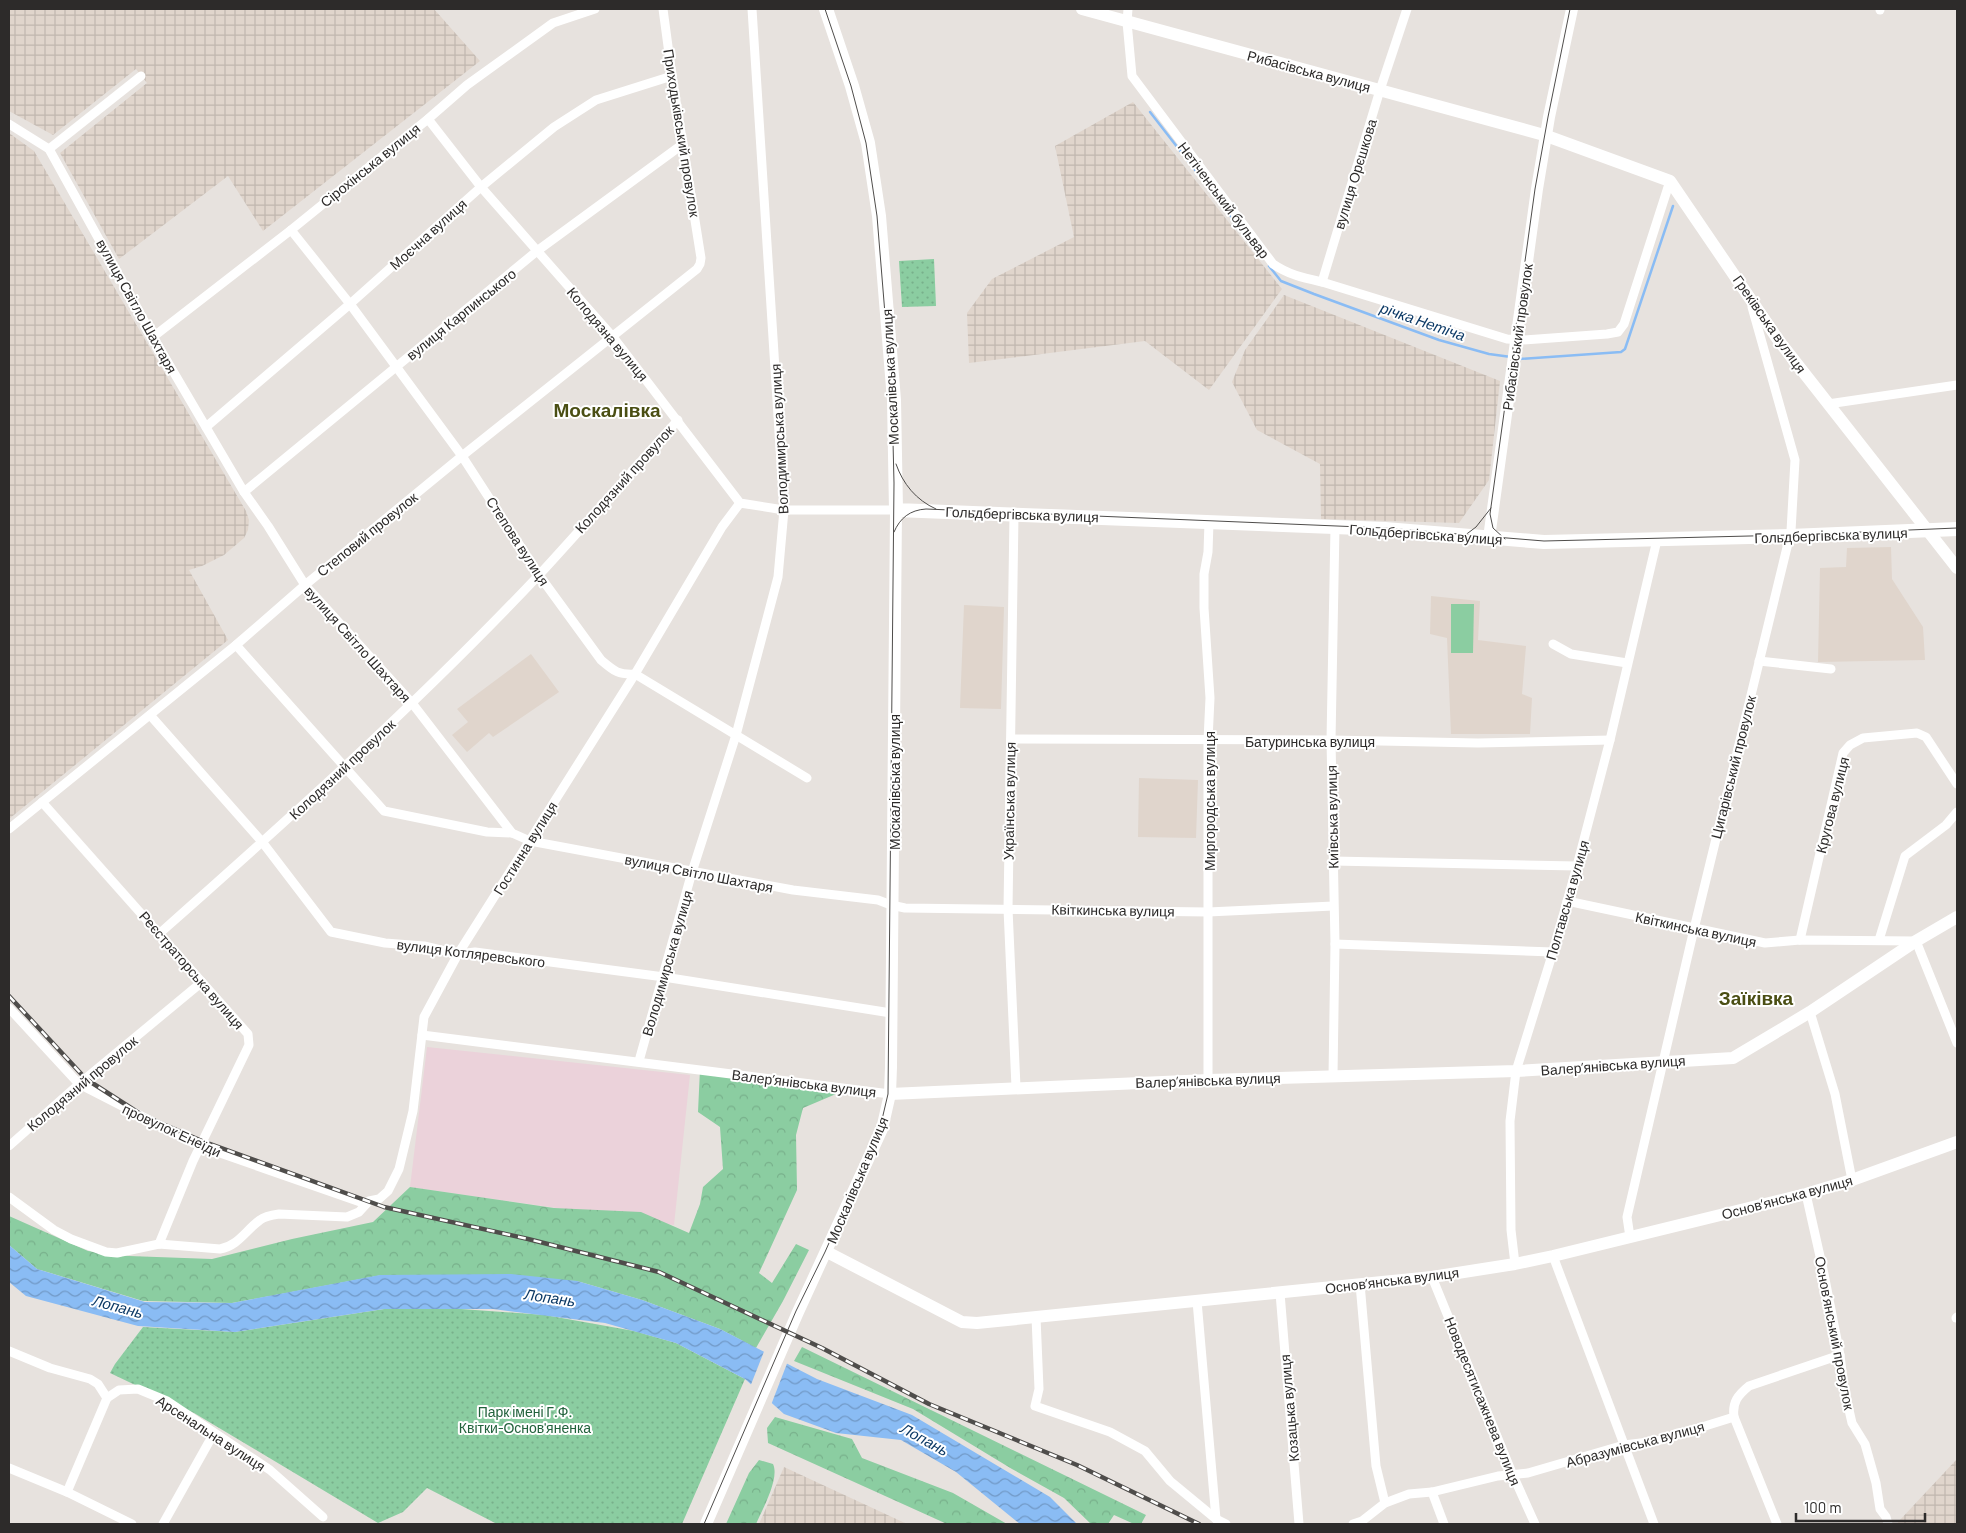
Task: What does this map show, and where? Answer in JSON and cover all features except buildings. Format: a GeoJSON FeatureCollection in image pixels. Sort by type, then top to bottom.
{"type":"FeatureCollection","features":[{"type":"Feature","properties":{"kind":"main road","name":"Москалівська вулиця"},"geometry":{"type":"LineString","coordinates":[[826,9],[852,86],[868,143],[879,216],[894,400],[896,510]]}},
{"type":"Feature","properties":{"kind":"main road","name":"Гольдбергівська вулиця"},"geometry":{"type":"LineString","coordinates":[[896,510],[1335,527],[1544,542],[1928,532],[1957,529]]}},
{"type":"Feature","properties":{"kind":"street","name":"Сірохінська вулиця"},"geometry":{"type":"LineString","coordinates":[[154,337],[291,230],[467,85],[553,23],[595,9]]}},
{"type":"Feature","properties":{"kind":"street","name":"Приходьківський провулок"},"geometry":{"type":"LineString","coordinates":[[664,9],[672,76],[701,258]]}},
{"type":"Feature","properties":{"kind":"street","name":"Володимирська вулиця"},"geometry":{"type":"LineString","coordinates":[[640,1061],[692,872],[736,735],[778,577],[784,510],[752,9]]}},
{"type":"Feature","properties":{"kind":"street","name":"Рибасівська вулиця"},"geometry":{"type":"LineString","coordinates":[[1082,9],[1541,134]]}},
{"type":"Feature","properties":{"kind":"street","name":"Нетіченський бульвар"},"geometry":{"type":"LineString","coordinates":[[1128,9],[1127,22],[1132,76],[1273,264],[1284,272],[1296,276],[1322,282],[1507,339],[1618,332],[1624,324],[1670,181]]}},
{"type":"Feature","properties":{"kind":"street","name":"вулиця Орєшкова"},"geometry":{"type":"LineString","coordinates":[[1322,282],[1380,90],[1407,9]]}},
{"type":"Feature","properties":{"kind":"street"},"geometry":{"type":"LineString","coordinates":[[1572,9],[1541,134],[1670,181]]}},
{"type":"Feature","properties":{"kind":"street"},"geometry":{"type":"LineString","coordinates":[[49,149],[141,76]]}},
{"type":"Feature","properties":{"kind":"street","name":"Моєчна вулиця"},"geometry":{"type":"LineString","coordinates":[[206,427],[350,304],[481,187],[554,127],[596,100],[672,76]]}},
{"type":"Feature","properties":{"kind":"street","name":"Колодязна вулиця"},"geometry":{"type":"LineString","coordinates":[[428,119],[481,187],[613,337],[740,503]]}},
{"type":"Feature","properties":{"kind":"street","name":"вулиця Світло Шахтаря"},"geometry":{"type":"LineString","coordinates":[[9,124],[49,149],[154,337],[244,492],[305,585],[412,703],[512,833],[530,841],[793,890],[859,896],[878,900],[893,906]]}},
{"type":"Feature","properties":{"kind":"street","name":"Рибасівський провулок"},"geometry":{"type":"LineString","coordinates":[[1489,538],[1541,134]]}},
{"type":"Feature","properties":{"kind":"street","name":"вулиця Карпинського"},"geometry":{"type":"LineString","coordinates":[[244,492],[537,252],[683,144]]}},
{"type":"Feature","properties":{"kind":"street","name":"Греківська вулиця"},"geometry":{"type":"LineString","coordinates":[[1670,181],[1779,341],[1957,568]]}},
{"type":"Feature","properties":{"kind":"street","name":"Степова вулиця"},"geometry":{"type":"LineString","coordinates":[[291,230],[350,304],[462,456],[539,575],[601,660],[613,671],[623,675],[635,674],[807,778]]}},
{"type":"Feature","properties":{"kind":"street","name":"Степовий провулок"},"geometry":{"type":"LineString","coordinates":[[9,830],[236,645],[305,585],[462,456],[697,269],[701,258]]}},
{"type":"Feature","properties":{"kind":"street","name":"Цигарівський провулок"},"geometry":{"type":"LineString","coordinates":[[1630,1237],[1627,1217],[1694,929],[1790,536],[1794,500],[1795,460],[1750,297]]}},
{"type":"Feature","properties":{"kind":"street"},"geometry":{"type":"LineString","coordinates":[[1828,404],[1957,385]]}},
{"type":"Feature","properties":{"kind":"street","name":"Колодязний провулок"},"geometry":{"type":"LineString","coordinates":[[160,933],[346,767],[412,703],[539,575],[678,420]]}},
{"type":"Feature","properties":{"kind":"street"},"geometry":{"type":"LineString","coordinates":[[740,503],[784,510],[896,510]]}},
{"type":"Feature","properties":{"kind":"street","name":"Гостинна вулиця"},"geometry":{"type":"LineString","coordinates":[[9,1197],[54,1230],[71,1239],[106,1252],[117,1253],[158,1244],[220,1249],[228,1247],[260,1220],[268,1216],[279,1214],[346,1217],[359,1212],[369,1201],[379,1199],[388,1191],[399,1169],[413,1111],[426,1011],[436,998],[458,954],[635,674],[722,527],[740,503]]}},
{"type":"Feature","properties":{"kind":"street","name":"Москалівська вулиця"},"geometry":{"type":"LineString","coordinates":[[706,1524],[798,1312],[882,1129],[890,1094],[896,510]]}},
{"type":"Feature","properties":{"kind":"street","name":"Українська вулиця"},"geometry":{"type":"LineString","coordinates":[[1014,515],[1008,909],[1016,1087]]}},
{"type":"Feature","properties":{"kind":"street","name":"Миргородська вулиця"},"geometry":{"type":"LineString","coordinates":[[1208,1080],[1208,740],[1210,698],[1204,574],[1208,552],[1209,522]]}},
{"type":"Feature","properties":{"kind":"street","name":"Київська вулиця"},"geometry":{"type":"LineString","coordinates":[[1333,1076],[1334,944],[1331,740],[1335,527]]}},
{"type":"Feature","properties":{"kind":"street","name":"Полтавська вулиця"},"geometry":{"type":"LineString","coordinates":[[1514,1264],[1511,1230],[1510,1121],[1516,1071],[1577,866],[1610,740],[1657,540]]}},
{"type":"Feature","properties":{"kind":"street"},"geometry":{"type":"LineString","coordinates":[[1553,644],[1571,654],[1627,663]]}},
{"type":"Feature","properties":{"kind":"street"},"geometry":{"type":"LineString","coordinates":[[236,645],[384,811],[487,832],[512,833]]}},
{"type":"Feature","properties":{"kind":"street"},"geometry":{"type":"LineString","coordinates":[[1759,661],[1831,669]]}},
{"type":"Feature","properties":{"kind":"street","name":"вулиця Котляревського"},"geometry":{"type":"LineString","coordinates":[[150,715],[262,843],[331,932],[385,943],[424,946],[458,954],[475,952],[664,977],[891,1012]]}},
{"type":"Feature","properties":{"kind":"street","name":"Кругова вулиця"},"geometry":{"type":"LineString","coordinates":[[1800,940],[1843,752],[1850,745],[1863,738],[1917,733],[1926,738],[1957,784]]}},
{"type":"Feature","properties":{"kind":"street","name":"Батуринська вулиця"},"geometry":{"type":"LineString","coordinates":[[1010,739],[1331,740],[1478,743],[1610,740]]}},
{"type":"Feature","properties":{"kind":"street","name":"Реєстраторська вулиця"},"geometry":{"type":"LineString","coordinates":[[42,802],[248,1034],[249,1045],[200,1146],[158,1244]]}},
{"type":"Feature","properties":{"kind":"street"},"geometry":{"type":"LineString","coordinates":[[1878,940],[1905,856],[1946,825],[1957,812]]}},
{"type":"Feature","properties":{"kind":"street"},"geometry":{"type":"LineString","coordinates":[[1333,861],[1577,866]]}},
{"type":"Feature","properties":{"kind":"street","name":"Квіткинська вулиця"},"geometry":{"type":"LineString","coordinates":[[1567,901],[1765,943],[1800,940],[1916,941]]}},
{"type":"Feature","properties":{"kind":"street","name":"Квіткинська вулиця"},"geometry":{"type":"LineString","coordinates":[[893,906],[905,908],[1208,912],[1333,906]]}},
{"type":"Feature","properties":{"kind":"street","name":"Валер’янівська вулиця"},"geometry":{"type":"LineString","coordinates":[[422,1035],[890,1094],[1016,1087],[1516,1071],[1733,1058],[1810,1012],[1916,941],[1957,917]]}},
{"type":"Feature","properties":{"kind":"street"},"geometry":{"type":"LineString","coordinates":[[1916,941],[1957,1043]]}},
{"type":"Feature","properties":{"kind":"street"},"geometry":{"type":"LineString","coordinates":[[1334,944],[1552,952]]}},
{"type":"Feature","properties":{"kind":"street","name":"Колодязний провулок"},"geometry":{"type":"LineString","coordinates":[[9,1146],[79,1084],[202,982]]}},
{"type":"Feature","properties":{"kind":"street","name":"провулок Енеїди"},"geometry":{"type":"LineString","coordinates":[[9,1008],[79,1084],[200,1146],[364,1206]]}},
{"type":"Feature","properties":{"kind":"street"},"geometry":{"type":"LineString","coordinates":[[1810,1012],[1835,1094],[1852,1180]]}},
{"type":"Feature","properties":{"kind":"street","name":"Основ’янська вулиця"},"geometry":{"type":"LineString","coordinates":[[827,1252],[962,1322],[977,1324],[1432,1277],[1514,1264],[1806,1194],[1852,1180],[1957,1142]]}},
{"type":"Feature","properties":{"kind":"street","name":"Основ’янський провулок"},"geometry":{"type":"LineString","coordinates":[[1806,1194],[1840,1355],[1844,1388],[1852,1423],[1865,1444],[1876,1483],[1879,1503],[1888,1524]]}},
{"type":"Feature","properties":{"kind":"street"},"geometry":{"type":"LineString","coordinates":[[1553,1256],[1654,1524]]}},
{"type":"Feature","properties":{"kind":"street","name":"Новодесятисажнева вулиця"},"geometry":{"type":"LineString","coordinates":[[1432,1277],[1512,1474],[1535,1524]]}},
{"type":"Feature","properties":{"kind":"street"},"geometry":{"type":"LineString","coordinates":[[1360,1284],[1376,1466],[1385,1503]]}},
{"type":"Feature","properties":{"kind":"street","name":"Козацька вулиця"},"geometry":{"type":"LineString","coordinates":[[1280,1292],[1299,1524]]}},
{"type":"Feature","properties":{"kind":"street"},"geometry":{"type":"LineString","coordinates":[[1197,1301],[1216,1518]]}},
{"type":"Feature","properties":{"kind":"street"},"geometry":{"type":"LineString","coordinates":[[1036,1317],[1039,1389],[1035,1406],[1110,1432],[1145,1451],[1170,1481],[1226,1524]]}},
{"type":"Feature","properties":{"kind":"street"},"geometry":{"type":"LineString","coordinates":[[9,1351],[50,1368],[90,1380],[98,1384],[107,1398],[67,1492]]}},
{"type":"Feature","properties":{"kind":"street"},"geometry":{"type":"LineString","coordinates":[[1777,1524],[1734,1417],[1734,1405],[1738,1395],[1749,1386],[1840,1355]]}},
{"type":"Feature","properties":{"kind":"street","name":"Арсенальна вулиця"},"geometry":{"type":"LineString","coordinates":[[107,1398],[118,1390],[138,1389],[167,1401],[270,1470],[323,1517]]}},
{"type":"Feature","properties":{"kind":"street","name":"Абразумівська вулиця"},"geometry":{"type":"LineString","coordinates":[[1353,1524],[1362,1521],[1385,1503],[1409,1494],[1432,1492],[1512,1474],[1534,1472],[1624,1445],[1656,1441],[1734,1417]]}},
{"type":"Feature","properties":{"kind":"street"},"geometry":{"type":"LineString","coordinates":[[163,1524],[214,1433]]}},
{"type":"Feature","properties":{"kind":"street"},"geometry":{"type":"LineString","coordinates":[[9,1468],[67,1492],[132,1524]]}},
{"type":"Feature","properties":{"kind":"street"},"geometry":{"type":"LineString","coordinates":[[1432,1492],[1444,1524]]}},
{"type":"Feature","properties":{"kind":"shaded area"},"geometry":{"type":"Polygon","coordinates":[[[9,9],[434,9],[480,61],[263,231],[228,176],[119,259],[60,153],[147,83],[136,69],[53,135],[9,111],[9,9]]]}},
{"type":"Feature","properties":{"kind":"shaded area"},"geometry":{"type":"Polygon","coordinates":[[[1133,102],[1282,289],[1209,390],[1145,341],[969,363],[967,313],[992,279],[1074,237],[1055,146],[1133,102]]]}},
{"type":"Feature","properties":{"kind":"shaded area"},"geometry":{"type":"Polygon","coordinates":[[[9,133],[34,151],[246,511],[249,520],[248,530],[244,538],[224,555],[189,570],[228,640],[9,819],[9,133]]]}},
{"type":"Feature","properties":{"kind":"shaded area"},"geometry":{"type":"Polygon","coordinates":[[[1284,295],[1500,381],[1489,480],[1459,523],[1321,519],[1320,464],[1257,430],[1232,382],[1245,350],[1284,295]]]}},
{"type":"Feature","properties":{"kind":"shaded area"},"geometry":{"type":"Polygon","coordinates":[[[1891,547],[1892,579],[1923,627],[1925,660],[1818,662],[1820,568],[1846,567],[1847,548],[1891,547]]]}},
{"type":"Feature","properties":{"kind":"shaded area"},"geometry":{"type":"Polygon","coordinates":[[[1431,596],[1480,601],[1478,640],[1526,646],[1522,694],[1532,698],[1530,734],[1451,734],[1447,638],[1430,634],[1431,596]]]}},
{"type":"Feature","properties":{"kind":"shaded area"},"geometry":{"type":"Polygon","coordinates":[[[964,605],[1004,607],[1001,709],[960,708],[964,605]]]}},
{"type":"Feature","properties":{"kind":"shaded area"},"geometry":{"type":"Polygon","coordinates":[[[531,654],[559,692],[493,737],[489,733],[467,752],[452,735],[468,722],[457,709],[531,654]]]}},
{"type":"Feature","properties":{"kind":"shaded area"},"geometry":{"type":"Polygon","coordinates":[[[1139,778],[1198,780],[1196,838],[1138,837],[1139,778]]]}},
{"type":"Feature","properties":{"kind":"shaded area"},"geometry":{"type":"Polygon","coordinates":[[[427,1047],[690,1075],[674,1225],[410,1187],[427,1047]]]}},
{"type":"Feature","properties":{"kind":"shaded area"},"geometry":{"type":"Polygon","coordinates":[[[1957,1459],[1957,1524],[1897,1524],[1899,1521],[1957,1459]]]}},
{"type":"Feature","properties":{"kind":"shaded area"},"geometry":{"type":"Polygon","coordinates":[[[784,1467],[907,1524],[759,1524],[784,1467]]]}},
{"type":"Feature","properties":{"kind":"green space"},"geometry":{"type":"Polygon","coordinates":[[[934,259],[936,306],[902,307],[899,261],[934,259]]]}},
{"type":"Feature","properties":{"kind":"green space"},"geometry":{"type":"Polygon","coordinates":[[[1451,604],[1474,604],[1473,653],[1451,653],[1451,604]]]}},
{"type":"Feature","properties":{"kind":"green space"},"geometry":{"type":"Polygon","coordinates":[[[700,1069],[796,1082],[836,1094],[803,1108],[796,1135],[797,1190],[759,1273],[772,1283],[796,1244],[809,1250],[756,1348],[720,1329],[642,1300],[577,1281],[382,1275],[232,1303],[143,1301],[37,1269],[9,1245],[9,1216],[88,1251],[129,1256],[212,1259],[292,1239],[373,1222],[410,1187],[554,1208],[641,1212],[689,1233],[700,1204],[703,1187],[723,1169],[720,1127],[698,1112],[700,1069]]]}},
{"type":"Feature","properties":{"kind":"green space","name":"Парк імені Г.Ф. Квітки-Основ'яненка"},"geometry":{"type":"Polygon","coordinates":[[[384,1309],[461,1309],[545,1315],[634,1331],[676,1343],[745,1379],[682,1524],[497,1524],[427,1488],[403,1512],[378,1523],[194,1413],[110,1373],[143,1327],[235,1332],[384,1309]]]}},
{"type":"Feature","properties":{"kind":"green space"},"geometry":{"type":"Polygon","coordinates":[[[802,1347],[1146,1515],[1141,1524],[1134,1524],[1114,1515],[1108,1524],[1091,1524],[1064,1498],[913,1409],[794,1361],[802,1347]]]}},
{"type":"Feature","properties":{"kind":"green space"},"geometry":{"type":"Polygon","coordinates":[[[775,1417],[852,1439],[862,1458],[953,1493],[1007,1524],[947,1524],[768,1443],[767,1428],[775,1417]]]}},
{"type":"Feature","properties":{"kind":"green space"},"geometry":{"type":"Polygon","coordinates":[[[759,1460],[773,1464],[775,1470],[769,1494],[756,1524],[726,1524],[749,1473],[759,1460]]]}},
{"type":"Feature","properties":{"kind":"water","name":"Лопань"},"geometry":{"type":"Polygon","coordinates":[[[9,1245],[37,1269],[145,1302],[232,1303],[380,1275],[511,1274],[577,1281],[642,1300],[720,1329],[817,1379],[912,1415],[1050,1497],[1077,1524],[1020,1524],[956,1472],[901,1440],[836,1433],[784,1414],[745,1379],[676,1343],[605,1323],[493,1309],[384,1309],[235,1332],[138,1326],[26,1296],[9,1282],[9,1245]]]}},
{"type":"Feature","properties":{"kind":"pier"},"geometry":{"type":"Polygon","coordinates":[[[765,1349],[788,1361],[771,1405],[750,1387],[765,1349]]]}},
{"type":"Feature","properties":{"kind":"waterway","name":"річка Нетіча"},"geometry":{"type":"LineString","coordinates":[[1150,112],[1258,251]]}},
{"type":"Feature","properties":{"kind":"waterway","name":"річка Нетіча"},"geometry":{"type":"LineString","coordinates":[[1519,359],[1621,352],[1625,349],[1673,206]]}},
{"type":"Feature","properties":{"kind":"waterway","name":"річка Нетіча"},"geometry":{"type":"LineString","coordinates":[[1269,266],[1281,281],[1314,294],[1439,340],[1489,354],[1511,357]]}},
{"type":"Feature","properties":{"kind":"tram line"},"geometry":{"type":"LineString","coordinates":[[704,1524],[796,1311],[825,1252],[880,1128],[888,1094],[894,483],[892,400],[877,216],[866,143],[851,86],[825,9]]}},
{"type":"Feature","properties":{"kind":"tram line"},"geometry":{"type":"LineString","coordinates":[[1505,539],[1493,528],[1490,514],[1535,189],[1570,9]]}},
{"type":"Feature","properties":{"kind":"tram line"},"geometry":{"type":"LineString","coordinates":[[896,464],[902,478],[911,491],[922,501],[936,509]]}},
{"type":"Feature","properties":{"kind":"tram line"},"geometry":{"type":"LineString","coordinates":[[1464,536],[1476,527],[1491,508]]}},
{"type":"Feature","properties":{"kind":"tram line"},"geometry":{"type":"LineString","coordinates":[[894,532],[899,523],[910,513],[926,509],[1385,528],[1544,541],[1791,535],[1957,528]]}},
{"type":"Feature","properties":{"kind":"railway"},"geometry":{"type":"LineString","coordinates":[[9,996],[86,1079],[142,1115],[202,1141],[384,1207],[528,1239],[659,1272],[822,1348],[929,1404],[1077,1465],[1199,1524]]}},
{"type":"Feature","properties":{"kind":"district","name":"Москалівка"},"geometry":{"type":"Point","coordinates":[607,409]}},
{"type":"Feature","properties":{"kind":"district","name":"Заїківка"},"geometry":{"type":"Point","coordinates":[1756,997]}}]}
